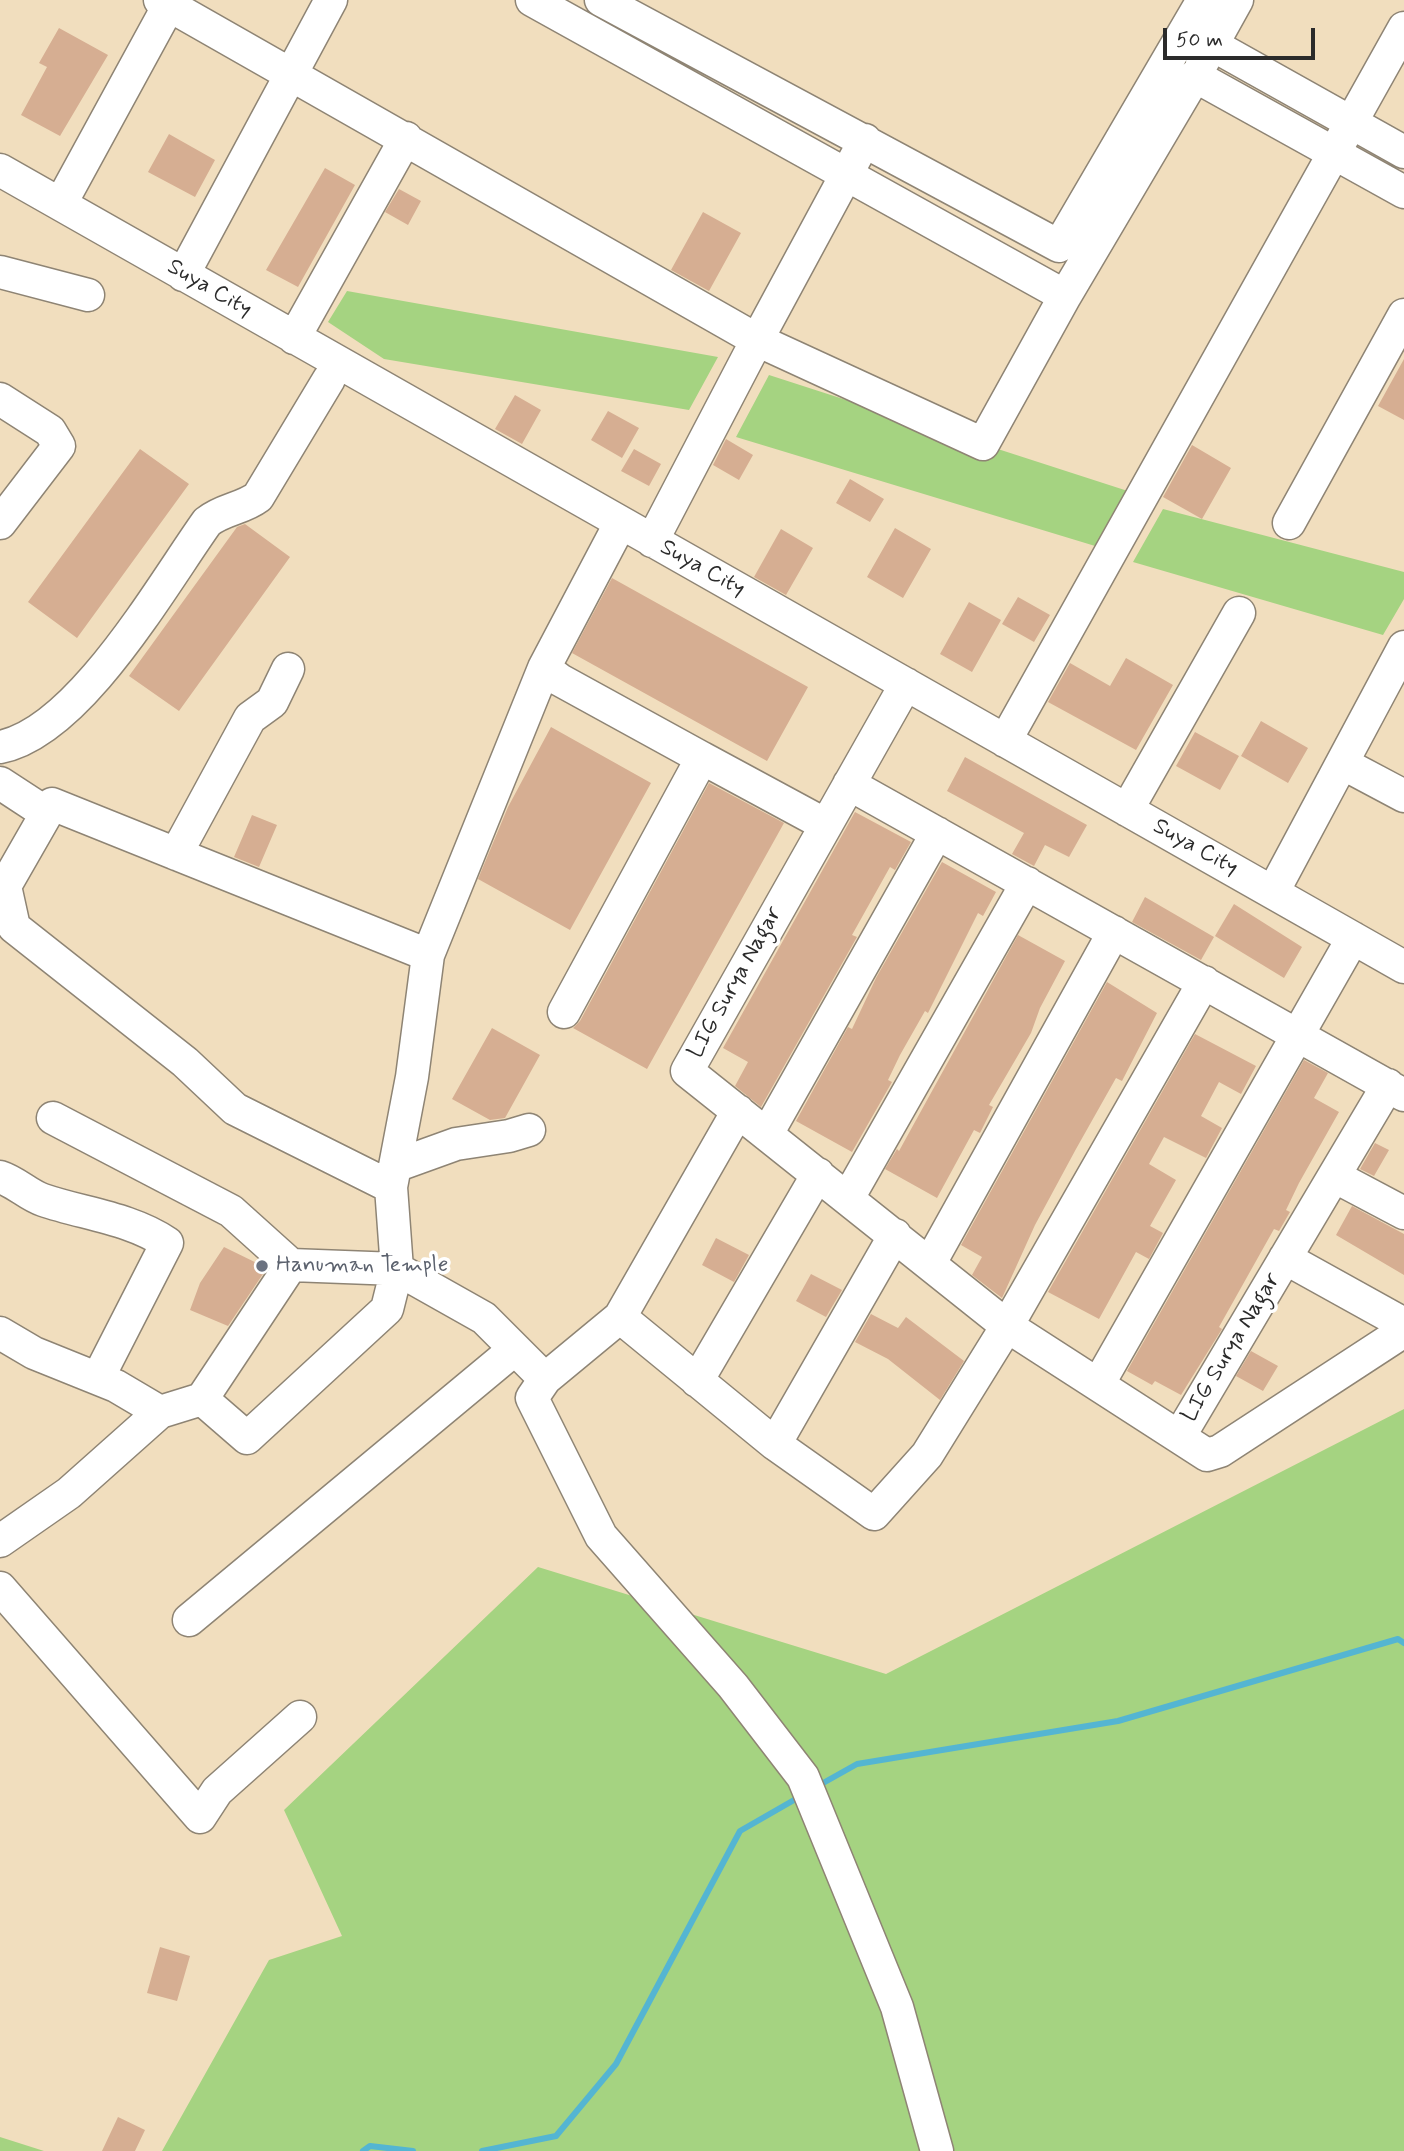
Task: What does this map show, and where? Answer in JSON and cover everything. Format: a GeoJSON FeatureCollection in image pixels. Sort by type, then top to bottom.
{"type":"FeatureCollection","features":[{"type":"Feature","properties":{"kind":"street"},"geometry":{"type":"LineString","coordinates":[[183,275],[331,0]]}},
{"type":"Feature","properties":{"kind":"street"},"geometry":{"type":"LineString","coordinates":[[532,0],[1065,296]]}},
{"type":"Feature","properties":{"kind":"street"},"geometry":{"type":"LineString","coordinates":[[601,0],[1059,246],[1182,69]]}},
{"type":"Feature","properties":{"kind":"street"},"geometry":{"type":"LineString","coordinates":[[1199,38],[1203,0]]}},
{"type":"Feature","properties":{"kind":"street"},"geometry":{"type":"LineString","coordinates":[[61,203],[164,3],[292,73],[757,340],[983,444],[1065,296],[1199,38],[1237,0]]}},
{"type":"Feature","properties":{"kind":"street"},"geometry":{"type":"LineString","coordinates":[[1005,741],[1404,28]]}},
{"type":"Feature","properties":{"kind":"street"},"geometry":{"type":"LineString","coordinates":[[1199,38],[1404,152]]}},
{"type":"Feature","properties":{"kind":"street"},"geometry":{"type":"LineString","coordinates":[[1182,69],[1404,192]]}},
{"type":"Feature","properties":{"kind":"street"},"geometry":{"type":"LineString","coordinates":[[294,338],[406,138]]}},
{"type":"Feature","properties":{"kind":"street"},"geometry":{"type":"LineString","coordinates":[[652,541],[865,140]]}},
{"type":"Feature","properties":{"kind":"street","name":"Suya City"},"geometry":{"type":"LineString","coordinates":[[0,170],[1353,938],[1402,961]]}},
{"type":"Feature","properties":{"kind":"street"},"geometry":{"type":"LineString","coordinates":[[0,272],[88,295]]}},
{"type":"Feature","properties":{"kind":"street"},"geometry":{"type":"LineString","coordinates":[[1289,523],[1404,315]]}},
{"type":"Feature","properties":{"kind":"street"},"geometry":{"type":"LineString","coordinates":[[0,747],[33,734],[68,707],[100,674],[207,522],[217,514],[244,507],[258,497],[328,379]]}},
{"type":"Feature","properties":{"kind":"street"},"geometry":{"type":"LineString","coordinates":[[0,399],[50,431],[59,446],[0,523]]}},
{"type":"Feature","properties":{"kind":"street"},"geometry":{"type":"LineString","coordinates":[[202,1399],[247,1438],[387,1309],[397,1269],[393,1177],[412,1077],[428,954],[544,668],[620,524]]}},
{"type":"Feature","properties":{"kind":"street"},"geometry":{"type":"LineString","coordinates":[[1127,810],[1239,613]]}},
{"type":"Feature","properties":{"kind":"street"},"geometry":{"type":"LineString","coordinates":[[1273,892],[1404,647]]}},
{"type":"Feature","properties":{"kind":"street"},"geometry":{"type":"LineString","coordinates":[[544,668],[560,680],[826,825]]}},
{"type":"Feature","properties":{"kind":"street"},"geometry":{"type":"LineString","coordinates":[[176,854],[250,718],[272,702],[288,669]]}},
{"type":"Feature","properties":{"kind":"street","name":"LIG Surya Nagar"},"geometry":{"type":"LineString","coordinates":[[849,784],[1396,1090],[1334,1176],[1179,1437],[1007,1326],[687,1071],[849,784],[906,684]]}},
{"type":"Feature","properties":{"kind":"street"},"geometry":{"type":"LineString","coordinates":[[564,1012],[702,758]]}},
{"type":"Feature","properties":{"kind":"street"},"geometry":{"type":"LineString","coordinates":[[1342,763],[1404,796]]}},
{"type":"Feature","properties":{"kind":"street"},"geometry":{"type":"LineString","coordinates":[[0,783],[46,813]]}},
{"type":"Feature","properties":{"kind":"street"},"geometry":{"type":"LineString","coordinates":[[393,1177],[235,1109],[185,1062],[7,930],[5,886],[52,804],[428,954]]}},
{"type":"Feature","properties":{"kind":"street"},"geometry":{"type":"LineString","coordinates":[[767,1134],[937,833]]}},
{"type":"Feature","properties":{"kind":"street"},"geometry":{"type":"LineString","coordinates":[[848,1198],[1027,883]]}},
{"type":"Feature","properties":{"kind":"street"},"geometry":{"type":"LineString","coordinates":[[930,1263],[1114,932]]}},
{"type":"Feature","properties":{"kind":"street"},"geometry":{"type":"LineString","coordinates":[[1099,1383],[1353,938]]}},
{"type":"Feature","properties":{"kind":"street"},"geometry":{"type":"LineString","coordinates":[[620,1317],[775,1444],[874,1514],[927,1455],[1007,1326],[1203,982]]}},
{"type":"Feature","properties":{"kind":"street"},"geometry":{"type":"LineString","coordinates":[[738,1111],[620,1317],[545,1379],[532,1398],[601,1536],[733,1686],[803,1777],[897,2007],[937,2151]]}},
{"type":"Feature","properties":{"kind":"street"},"geometry":{"type":"LineString","coordinates":[[53,1118],[231,1211],[291,1265],[397,1269],[484,1318],[545,1379]]}},
{"type":"Feature","properties":{"kind":"street"},"geometry":{"type":"LineString","coordinates":[[393,1177],[456,1143],[509,1136],[528,1130]]}},
{"type":"Feature","properties":{"kind":"street"},"geometry":{"type":"LineString","coordinates":[[697,1381],[818,1174]]}},
{"type":"Feature","properties":{"kind":"street"},"geometry":{"type":"LineString","coordinates":[[1334,1176],[1404,1213]]}},
{"type":"Feature","properties":{"kind":"street"},"geometry":{"type":"LineString","coordinates":[[0,1177],[17,1183],[39,1199],[105,1215],[167,1243],[98,1378]]}},
{"type":"Feature","properties":{"kind":"street"},"geometry":{"type":"LineString","coordinates":[[775,1444],[895,1235]]}},
{"type":"Feature","properties":{"kind":"street"},"geometry":{"type":"LineString","coordinates":[[1285,1258],[1404,1324]]}},
{"type":"Feature","properties":{"kind":"street"},"geometry":{"type":"LineString","coordinates":[[0,1541],[69,1493],[160,1412],[202,1399],[291,1265]]}},
{"type":"Feature","properties":{"kind":"street"},"geometry":{"type":"LineString","coordinates":[[1179,1437],[1207,1455],[1220,1451],[1404,1331]]}},
{"type":"Feature","properties":{"kind":"street"},"geometry":{"type":"LineString","coordinates":[[0,1333],[34,1353],[116,1385],[160,1412]]}},
{"type":"Feature","properties":{"kind":"street"},"geometry":{"type":"LineString","coordinates":[[189,1619],[515,1349]]}},
{"type":"Feature","properties":{"kind":"street"},"geometry":{"type":"LineString","coordinates":[[0,1588],[200,1817],[217,1791],[300,1717]]}},
{"type":"Feature","properties":{"kind":"green space"},"geometry":{"type":"Polygon","coordinates":[[[347,291],[718,357],[689,410],[384,359],[328,322],[347,291]]]}},
{"type":"Feature","properties":{"kind":"green space"},"geometry":{"type":"Polygon","coordinates":[[[769,375],[1137,494],[1105,549],[736,437],[769,375]]]}},
{"type":"Feature","properties":{"kind":"green space"},"geometry":{"type":"Polygon","coordinates":[[[1163,509],[1404,572],[1404,599],[1383,635],[1133,562],[1163,509]]]}},
{"type":"Feature","properties":{"kind":"green space"},"geometry":{"type":"Polygon","coordinates":[[[1404,1409],[1404,2151],[162,2151],[269,1960],[342,1936],[284,1810],[538,1567],[886,1674],[1404,1409]]]}},
{"type":"Feature","properties":{"kind":"green space"},"geometry":{"type":"Polygon","coordinates":[[[0,2137],[44,2151],[0,2151],[0,2137]]]}},
{"type":"Feature","properties":{"kind":"building"},"geometry":{"type":"Polygon","coordinates":[[[59,28],[108,55],[60,136],[21,115],[47,67],[39,63],[59,28]]]}},
{"type":"Feature","properties":{"kind":"building"},"geometry":{"type":"Polygon","coordinates":[[[169,134],[215,160],[195,197],[148,172],[169,134]]]}},
{"type":"Feature","properties":{"kind":"building"},"geometry":{"type":"Polygon","coordinates":[[[325,168],[355,185],[298,287],[266,270],[325,168]]]}},
{"type":"Feature","properties":{"kind":"building"},"geometry":{"type":"Polygon","coordinates":[[[399,189],[421,201],[408,225],[385,212],[399,189]]]}},
{"type":"Feature","properties":{"kind":"building"},"geometry":{"type":"Polygon","coordinates":[[[703,212],[741,233],[709,291],[671,270],[703,212]]]}},
{"type":"Feature","properties":{"kind":"building"},"geometry":{"type":"Polygon","coordinates":[[[1404,359],[1404,420],[1378,406],[1404,359]]]}},
{"type":"Feature","properties":{"kind":"building"},"geometry":{"type":"Polygon","coordinates":[[[515,395],[541,410],[522,444],[495,429],[515,395]]]}},
{"type":"Feature","properties":{"kind":"building"},"geometry":{"type":"Polygon","coordinates":[[[608,411],[639,428],[622,458],[591,440],[608,411]]]}},
{"type":"Feature","properties":{"kind":"building"},"geometry":{"type":"Polygon","coordinates":[[[726,439],[753,455],[739,480],[713,465],[726,439]]]}},
{"type":"Feature","properties":{"kind":"building"},"geometry":{"type":"Polygon","coordinates":[[[1192,445],[1231,468],[1202,519],[1163,497],[1192,445]]]}},
{"type":"Feature","properties":{"kind":"building"},"geometry":{"type":"Polygon","coordinates":[[[140,449],[189,484],[77,638],[28,602],[140,449]]]}},
{"type":"Feature","properties":{"kind":"building"},"geometry":{"type":"Polygon","coordinates":[[[634,449],[661,464],[649,486],[621,471],[634,449]]]}},
{"type":"Feature","properties":{"kind":"building"},"geometry":{"type":"Polygon","coordinates":[[[850,479],[884,499],[870,522],[836,503],[850,479]]]}},
{"type":"Feature","properties":{"kind":"building"},"geometry":{"type":"Polygon","coordinates":[[[245,524],[290,557],[179,711],[129,676],[237,527],[245,524]]]}},
{"type":"Feature","properties":{"kind":"building"},"geometry":{"type":"Polygon","coordinates":[[[895,528],[931,549],[903,598],[867,577],[895,528]]]}},
{"type":"Feature","properties":{"kind":"building"},"geometry":{"type":"Polygon","coordinates":[[[781,529],[813,548],[786,595],[754,577],[781,529]]]}},
{"type":"Feature","properties":{"kind":"building"},"geometry":{"type":"Polygon","coordinates":[[[612,578],[808,687],[767,761],[572,653],[612,578]]]}},
{"type":"Feature","properties":{"kind":"building"},"geometry":{"type":"Polygon","coordinates":[[[1018,597],[1050,615],[1034,642],[1002,624],[1018,597]]]}},
{"type":"Feature","properties":{"kind":"building"},"geometry":{"type":"Polygon","coordinates":[[[969,602],[1001,620],[972,672],[940,654],[969,602]]]}},
{"type":"Feature","properties":{"kind":"building"},"geometry":{"type":"Polygon","coordinates":[[[1126,658],[1173,685],[1136,750],[1048,702],[1070,663],[1110,686],[1126,658]]]}},
{"type":"Feature","properties":{"kind":"building"},"geometry":{"type":"Polygon","coordinates":[[[1261,721],[1308,748],[1288,783],[1241,756],[1261,721]]]}},
{"type":"Feature","properties":{"kind":"building"},"geometry":{"type":"Polygon","coordinates":[[[551,727],[651,783],[570,930],[478,879],[508,807],[551,727]]]}},
{"type":"Feature","properties":{"kind":"building"},"geometry":{"type":"Polygon","coordinates":[[[1195,732],[1239,756],[1220,790],[1176,766],[1195,732]]]}},
{"type":"Feature","properties":{"kind":"building"},"geometry":{"type":"Polygon","coordinates":[[[965,757],[1087,825],[1069,857],[1045,845],[1034,866],[1012,854],[1024,833],[947,791],[965,757]]]}},
{"type":"Feature","properties":{"kind":"building"},"geometry":{"type":"Polygon","coordinates":[[[709,783],[784,823],[647,1069],[573,1028],[580,1021],[709,783]]]}},
{"type":"Feature","properties":{"kind":"building"},"geometry":{"type":"Polygon","coordinates":[[[855,812],[911,842],[895,870],[890,867],[852,935],[857,937],[761,1107],[735,1086],[748,1062],[723,1048],[855,812]]]}},
{"type":"Feature","properties":{"kind":"building"},"geometry":{"type":"Polygon","coordinates":[[[252,815],[277,825],[259,867],[234,857],[252,815]]]}},
{"type":"Feature","properties":{"kind":"building"},"geometry":{"type":"Polygon","coordinates":[[[942,862],[996,892],[983,916],[978,913],[928,1013],[925,1011],[900,1055],[888,1080],[892,1082],[852,1152],[796,1121],[848,1027],[852,1029],[876,978],[942,862]]]}},
{"type":"Feature","properties":{"kind":"building"},"geometry":{"type":"Polygon","coordinates":[[[1145,897],[1214,937],[1201,960],[1132,922],[1145,897]]]}},
{"type":"Feature","properties":{"kind":"building"},"geometry":{"type":"Polygon","coordinates":[[[1234,904],[1302,947],[1284,978],[1215,936],[1234,904]]]}},
{"type":"Feature","properties":{"kind":"building"},"geometry":{"type":"Polygon","coordinates":[[[1018,935],[1065,961],[1040,1008],[1031,1033],[989,1105],[993,1107],[980,1133],[974,1130],[937,1198],[885,1169],[897,1149],[899,1151],[1018,935]]]}},
{"type":"Feature","properties":{"kind":"building"},"geometry":{"type":"Polygon","coordinates":[[[1107,982],[1157,1013],[1122,1081],[1116,1078],[1076,1149],[1035,1225],[1002,1298],[972,1275],[982,1257],[961,1245],[1107,982]]]}},
{"type":"Feature","properties":{"kind":"building"},"geometry":{"type":"Polygon","coordinates":[[[492,1028],[540,1055],[505,1118],[490,1120],[452,1099],[492,1028]]]}},
{"type":"Feature","properties":{"kind":"building"},"geometry":{"type":"Polygon","coordinates":[[[1195,1034],[1256,1066],[1241,1094],[1219,1082],[1201,1116],[1222,1128],[1206,1158],[1164,1137],[1149,1164],[1176,1180],[1150,1226],[1163,1233],[1149,1259],[1136,1252],[1099,1319],[1048,1292],[1195,1034]]]}},
{"type":"Feature","properties":{"kind":"building"},"geometry":{"type":"Polygon","coordinates":[[[1304,1060],[1328,1073],[1314,1098],[1339,1112],[1299,1183],[1286,1210],[1290,1212],[1279,1231],[1274,1229],[1219,1327],[1222,1329],[1181,1395],[1155,1381],[1152,1385],[1127,1371],[1304,1060]]]}},
{"type":"Feature","properties":{"kind":"building"},"geometry":{"type":"Polygon","coordinates":[[[1375,1143],[1389,1150],[1374,1176],[1360,1169],[1375,1143]]]}},
{"type":"Feature","properties":{"kind":"building"},"geometry":{"type":"Polygon","coordinates":[[[1352,1206],[1404,1234],[1404,1275],[1336,1235],[1352,1206]]]}},
{"type":"Feature","properties":{"kind":"building"},"geometry":{"type":"Polygon","coordinates":[[[716,1238],[749,1255],[734,1282],[702,1265],[716,1238]]]}},
{"type":"Feature","properties":{"kind":"building"},"geometry":{"type":"Polygon","coordinates":[[[224,1247],[267,1268],[228,1326],[190,1310],[200,1283],[224,1247]]]}},
{"type":"Feature","properties":{"kind":"building"},"geometry":{"type":"Polygon","coordinates":[[[811,1274],[842,1290],[826,1317],[796,1301],[811,1274]]]}},
{"type":"Feature","properties":{"kind":"building"},"geometry":{"type":"Polygon","coordinates":[[[871,1314],[898,1328],[906,1317],[964,1361],[940,1400],[888,1359],[855,1342],[871,1314]]]}},
{"type":"Feature","properties":{"kind":"building"},"geometry":{"type":"Polygon","coordinates":[[[1251,1351],[1278,1366],[1263,1391],[1236,1376],[1251,1351]]]}},
{"type":"Feature","properties":{"kind":"building"},"geometry":{"type":"Polygon","coordinates":[[[160,1947],[190,1956],[177,2001],[147,1993],[160,1947]]]}},
{"type":"Feature","properties":{"kind":"building"},"geometry":{"type":"Polygon","coordinates":[[[118,2117],[145,2130],[135,2151],[102,2151],[118,2117]]]}},
{"type":"Feature","properties":{"kind":"waterway"},"geometry":{"type":"LineString","coordinates":[[816,1787],[857,1764],[1118,1721],[1398,1639],[1404,1643]]}},
{"type":"Feature","properties":{"kind":"waterway"},"geometry":{"type":"LineString","coordinates":[[482,2151],[556,2136],[616,2064],[740,1831],[801,1796]]}},
{"type":"Feature","properties":{"kind":"waterway"},"geometry":{"type":"LineString","coordinates":[[363,2151],[370,2146],[413,2151]]}},
{"type":"Feature","properties":{"kind":"place","name":"Hanuman Temple"},"geometry":{"type":"Point","coordinates":[262,1266]}}]}
